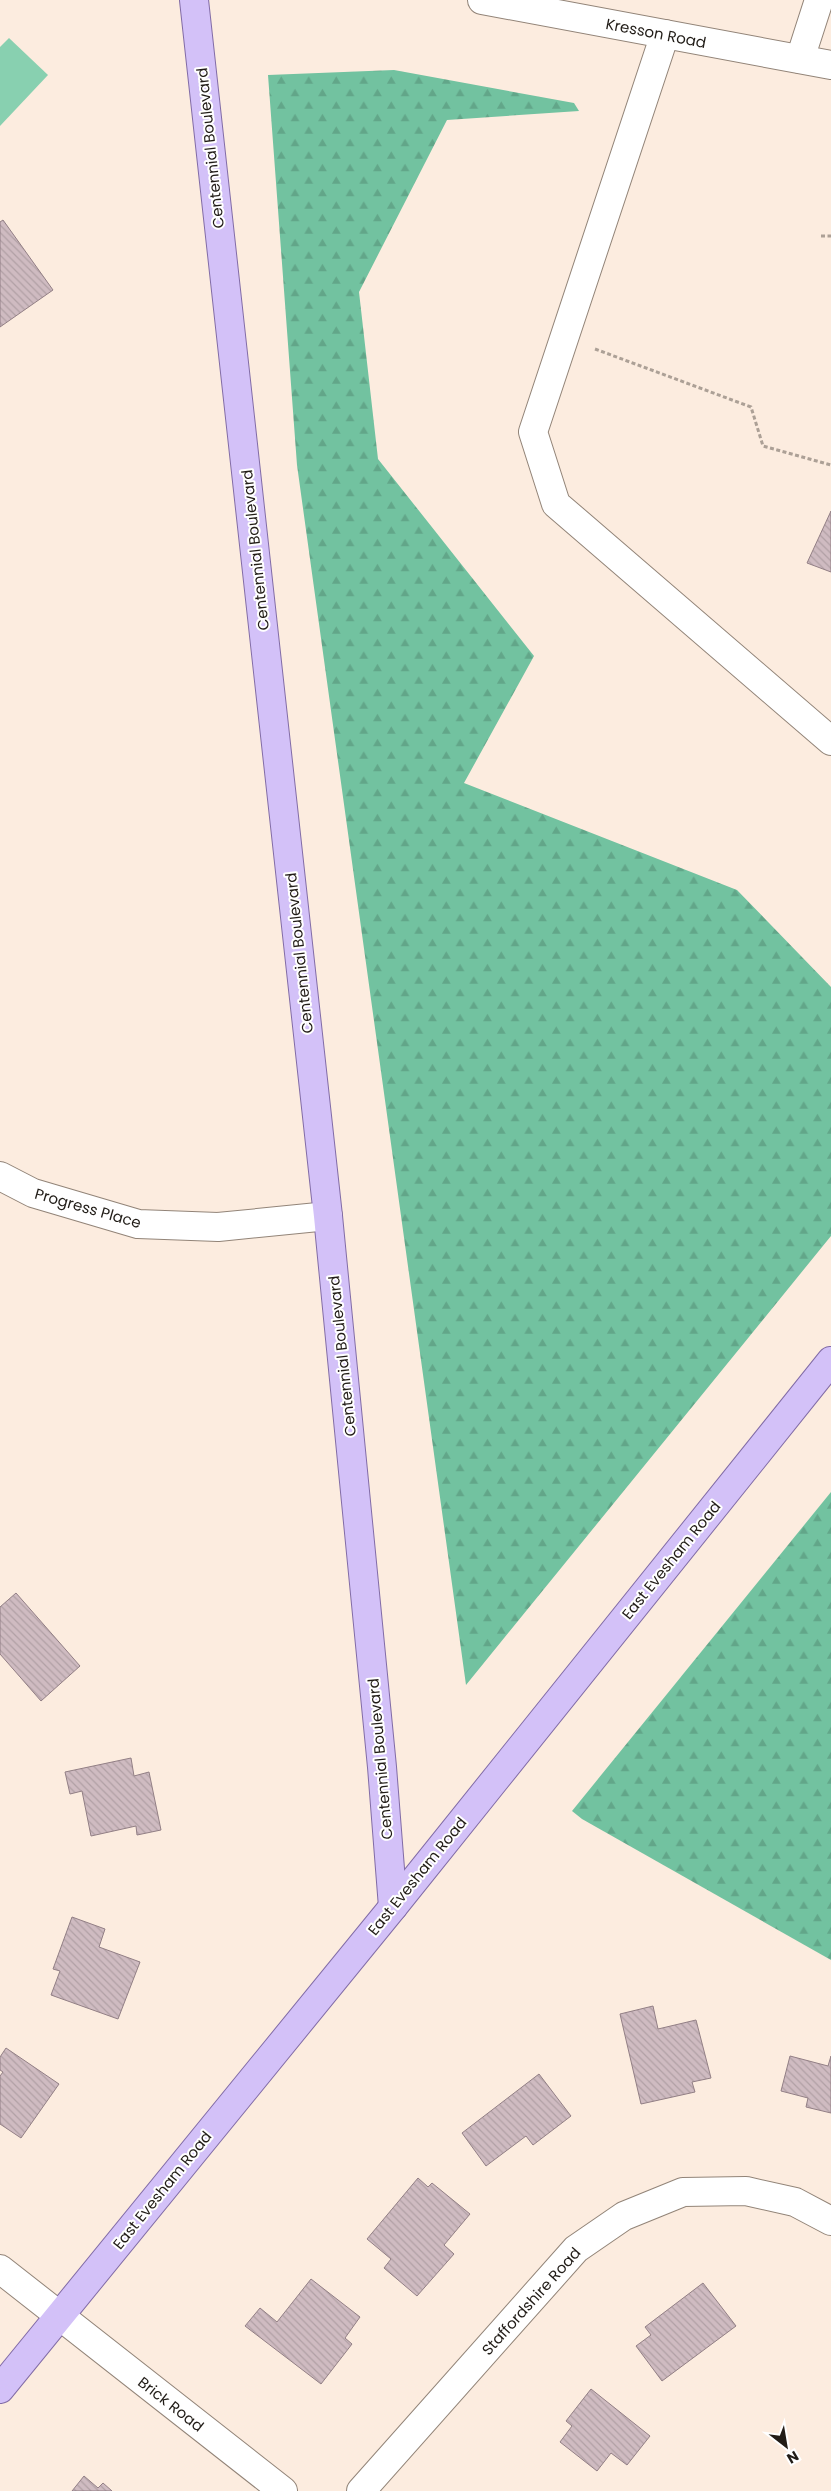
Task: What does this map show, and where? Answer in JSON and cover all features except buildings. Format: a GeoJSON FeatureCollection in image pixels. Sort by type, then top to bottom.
{"type":"FeatureCollection","features":[{"type":"Feature","properties":{"kind":"main road","name":"Centennial Boulevard"},"geometry":{"type":"LineString","coordinates":[[194,0],[328,1216],[382,1767],[393,1907]]}},
{"type":"Feature","properties":{"kind":"main road","name":"East Evesham Road"},"geometry":{"type":"LineString","coordinates":[[0,2389],[393,1907],[831,1361]]}},
{"type":"Feature","properties":{"kind":"street","name":"Kresson Road"},"geometry":{"type":"LineString","coordinates":[[482,0],[831,65]]}},
{"type":"Feature","properties":{"kind":"street"},"geometry":{"type":"LineString","coordinates":[[800,59],[819,0]]}},
{"type":"Feature","properties":{"kind":"street"},"geometry":{"type":"LineString","coordinates":[[665,34],[533,432],[556,504],[831,741]]}},
{"type":"Feature","properties":{"kind":"street","name":"Progress Place"},"geometry":{"type":"LineString","coordinates":[[0,1176],[34,1193],[138,1224],[218,1227],[328,1216]]}},
{"type":"Feature","properties":{"kind":"street","name":"Staffordshire Road"},"geometry":{"type":"LineString","coordinates":[[362,2491],[576,2249],[624,2216],[683,2192],[746,2191],[795,2202],[831,2221]]}},
{"type":"Feature","properties":{"kind":"street","name":"Brick Road"},"geometry":{"type":"LineString","coordinates":[[0,2269],[283,2491]]}},
{"type":"Feature","properties":{"kind":"path"},"geometry":{"type":"LineString","coordinates":[[821,236],[831,236]]}},
{"type":"Feature","properties":{"kind":"path"},"geometry":{"type":"LineString","coordinates":[[595,349],[751,407],[763,446],[831,465]]}},
{"type":"Feature","properties":{"kind":"green space"},"geometry":{"type":"Polygon","coordinates":[[[9,38],[48,75],[0,126],[0,47],[9,38]]]}},
{"type":"Feature","properties":{"kind":"green space"},"geometry":{"type":"Polygon","coordinates":[[[394,70],[574,103],[579,111],[447,120],[359,292],[378,459],[534,656],[464,783],[737,890],[831,987],[831,1236],[466,1685],[297,465],[268,75],[394,70]]]}},
{"type":"Feature","properties":{"kind":"green space"},"geometry":{"type":"Polygon","coordinates":[[[831,1492],[831,1960],[582,1819],[572,1811],[831,1492]]]}}]}
